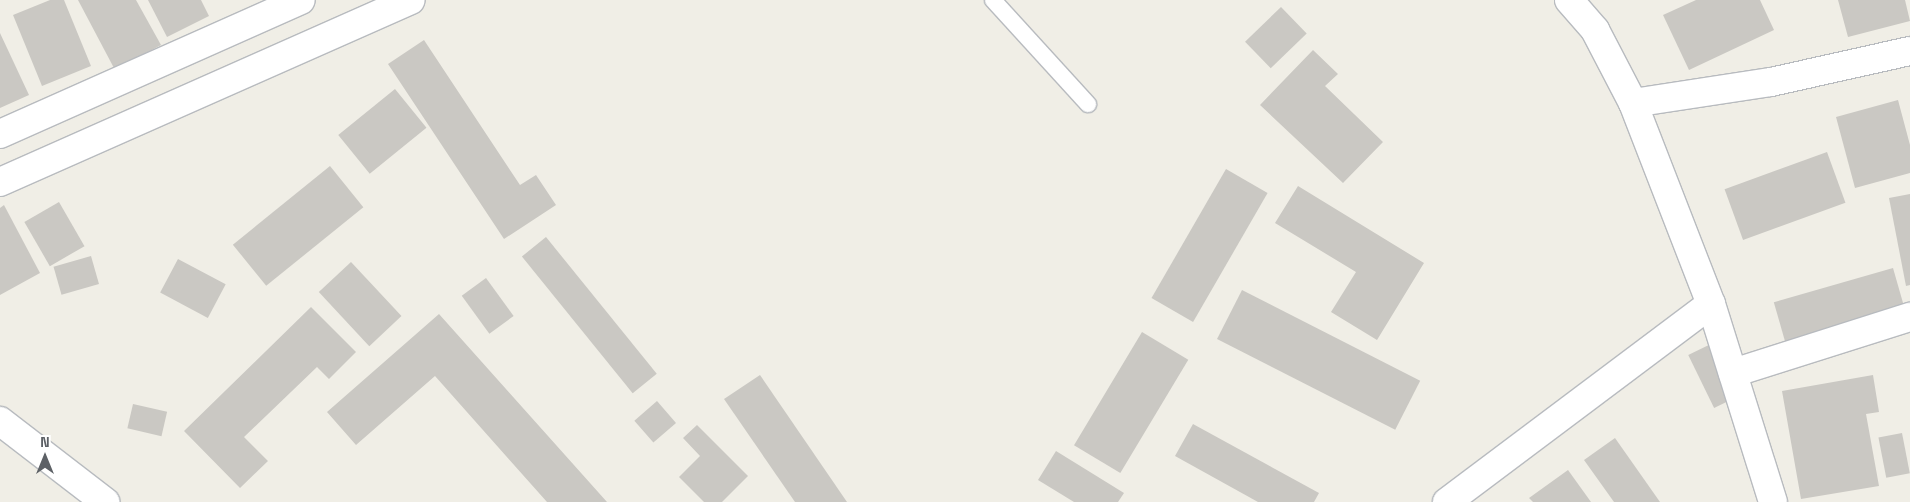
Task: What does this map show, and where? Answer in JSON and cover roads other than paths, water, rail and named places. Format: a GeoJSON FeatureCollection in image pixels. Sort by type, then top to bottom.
{"type":"FeatureCollection","features":[{"type":"Feature","properties":{"kind":"street"},"geometry":{"type":"LineString","coordinates":[[0,134],[301,0]]}},
{"type":"Feature","properties":{"kind":"street"},"geometry":{"type":"LineString","coordinates":[[0,182],[410,0]]}},
{"type":"Feature","properties":{"kind":"street"},"geometry":{"type":"LineString","coordinates":[[1579,2],[1633,103],[1711,304],[1773,502]]}},
{"type":"Feature","properties":{"kind":"street"},"geometry":{"type":"LineString","coordinates":[[1633,103],[1771,82],[1910,50]]}},
{"type":"Feature","properties":{"kind":"street"},"geometry":{"type":"LineString","coordinates":[[1446,502],[1711,304]]}},
{"type":"Feature","properties":{"kind":"street"},"geometry":{"type":"LineString","coordinates":[[1732,373],[1910,317]]}},
{"type":"Feature","properties":{"kind":"street"},"geometry":{"type":"LineString","coordinates":[[0,421],[105,502]]}},
{"type":"Feature","properties":{"kind":"lane"},"geometry":{"type":"LineString","coordinates":[[994,0],[1088,104]]}}]}
